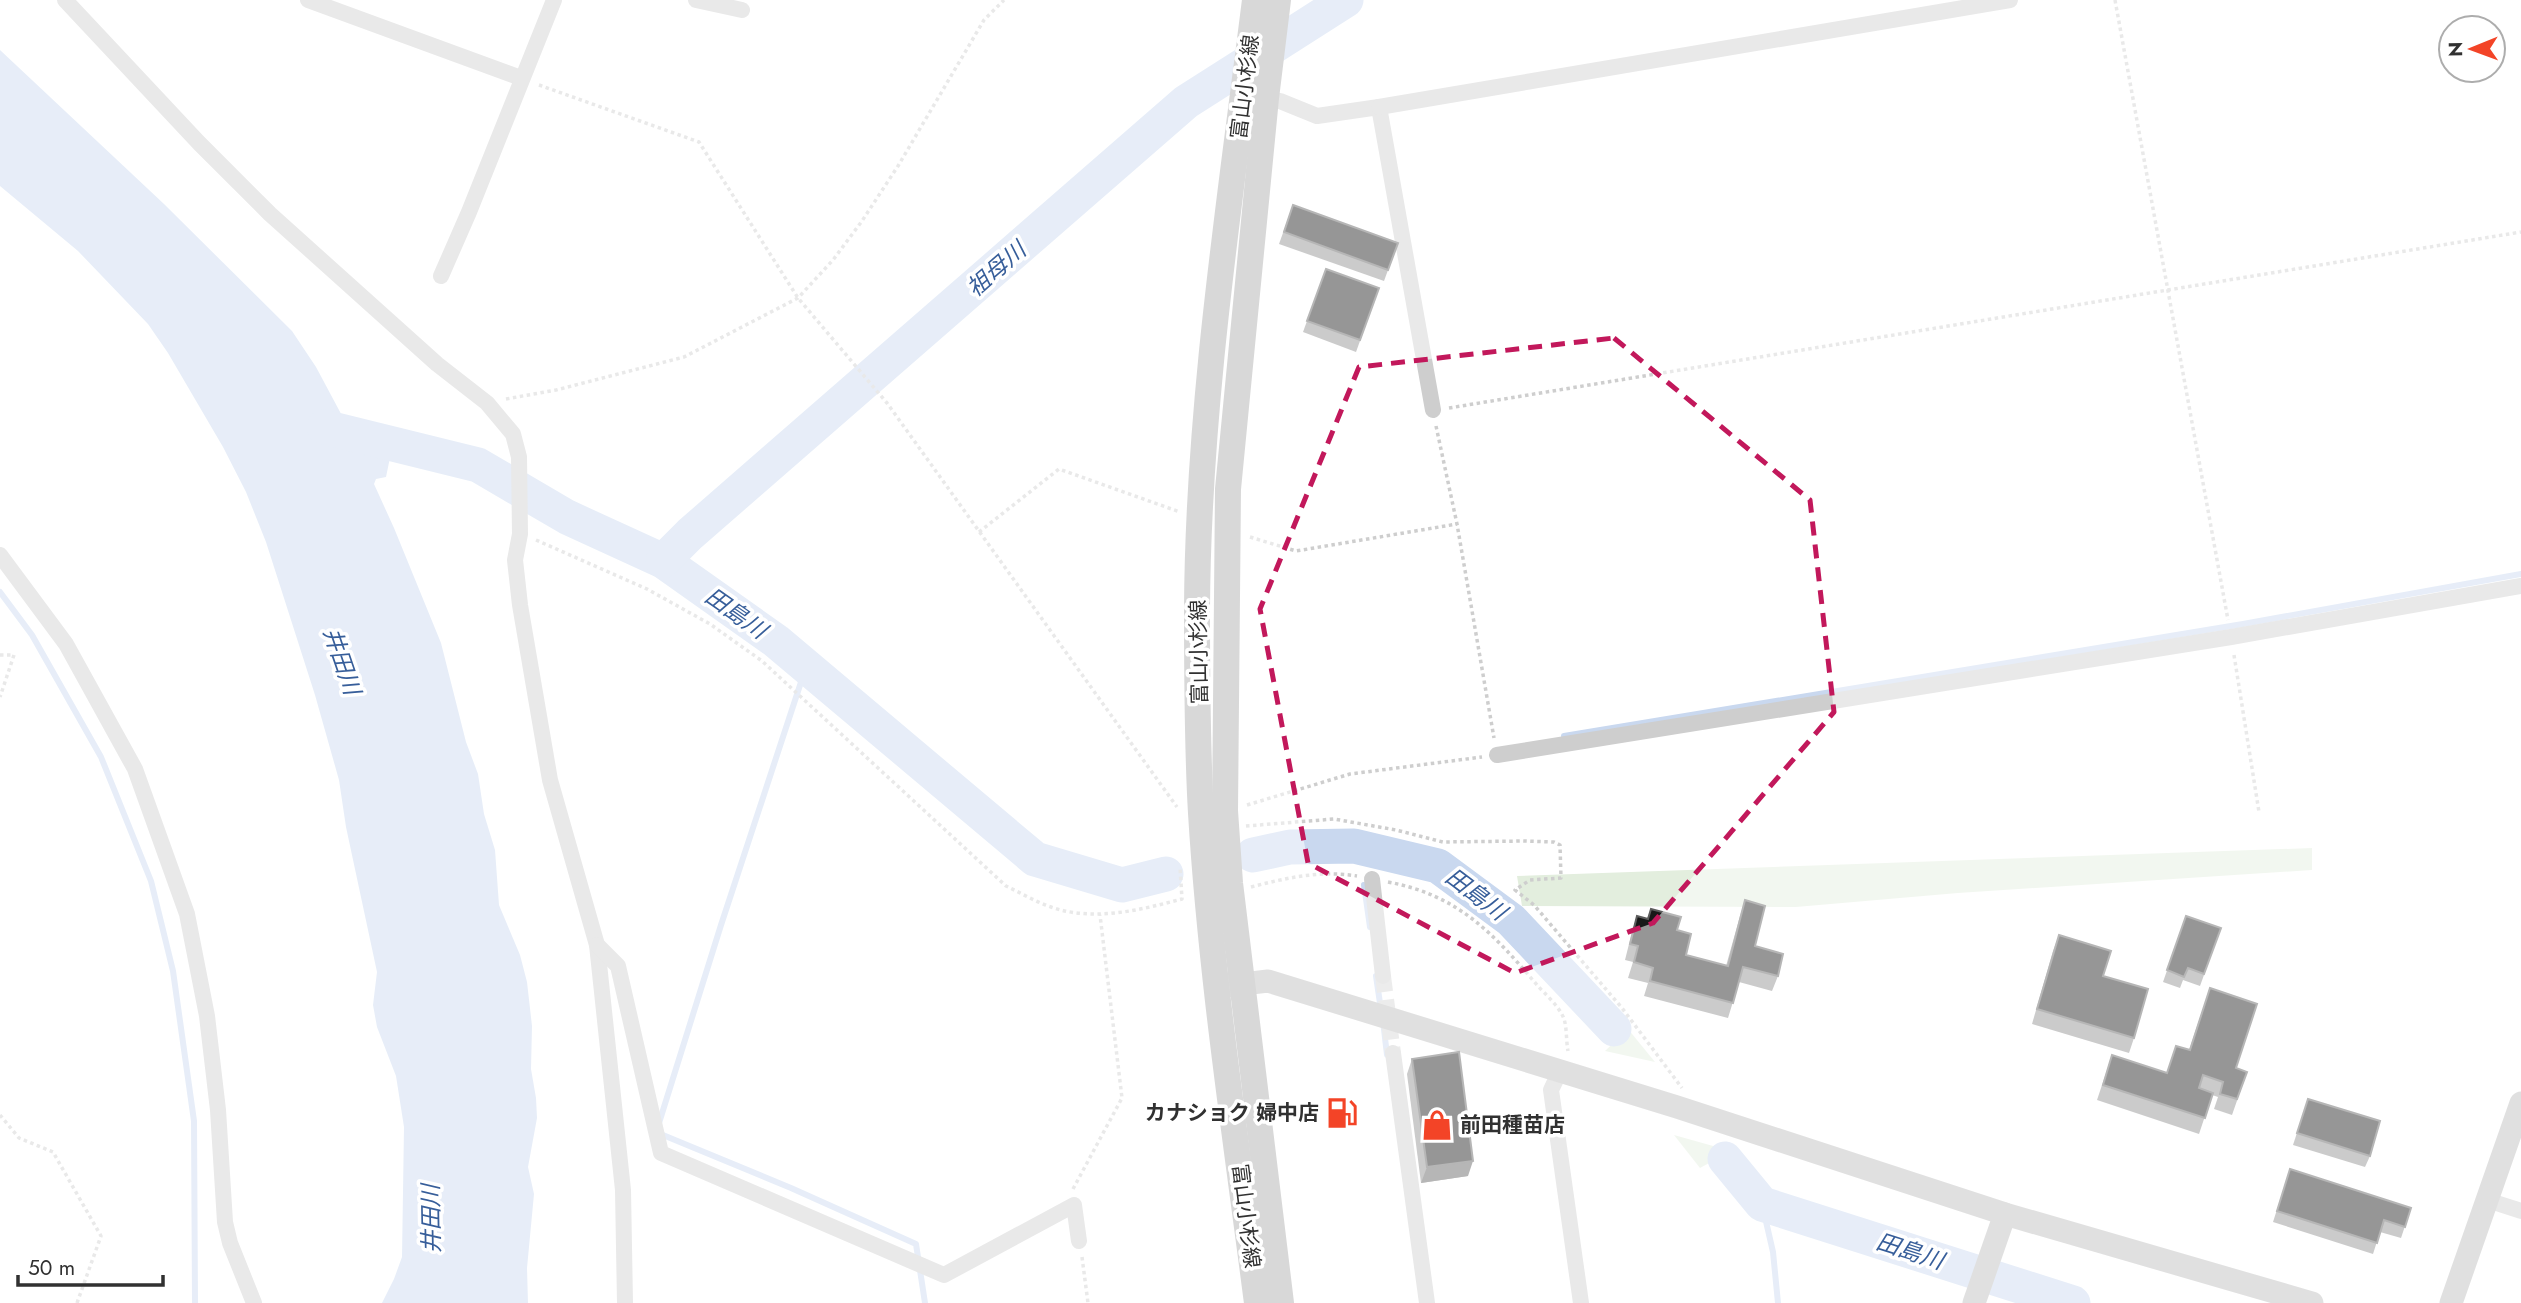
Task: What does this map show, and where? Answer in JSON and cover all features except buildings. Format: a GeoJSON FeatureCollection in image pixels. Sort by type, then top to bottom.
{"type":"FeatureCollection","features":[{"type":"Feature","properties":{"kind":"main road","name":"富山小杉線"},"geometry":{"type":"LineString","coordinates":[[1255,0],[1250,41],[1260,90],[1228,489],[1226,820],[1231,890],[1281,1303]]}},
{"type":"Feature","properties":{"kind":"main road","name":"富山小杉線"},"geometry":{"type":"LineString","coordinates":[[1257,1303],[1217,988],[1201,810],[1197,608],[1201,489],[1210,371],[1260,90],[1277,11]]}},
{"type":"Feature","properties":{"kind":"street"},"geometry":{"type":"LineString","coordinates":[[65,0],[199,144],[270,214],[437,364],[487,403],[513,434],[519,457],[520,534],[515,560],[520,605],[550,780],[597,945],[624,1190],[625,1303]]}},
{"type":"Feature","properties":{"kind":"street"},"geometry":{"type":"LineString","coordinates":[[308,0],[521,78]]}},
{"type":"Feature","properties":{"kind":"street"},"geometry":{"type":"LineString","coordinates":[[441,276],[554,0]]}},
{"type":"Feature","properties":{"kind":"street"},"geometry":{"type":"LineString","coordinates":[[696,0],[742,10]]}},
{"type":"Feature","properties":{"kind":"street"},"geometry":{"type":"LineString","coordinates":[[1260,90],[1317,116],[2010,0]]}},
{"type":"Feature","properties":{"kind":"street"},"geometry":{"type":"LineString","coordinates":[[1378,107],[1433,410]]}},
{"type":"Feature","properties":{"kind":"street"},"geometry":{"type":"LineString","coordinates":[[0,555],[66,644],[135,769],[187,914],[207,1016],[218,1111],[226,1222],[230,1243],[254,1303]]}},
{"type":"Feature","properties":{"kind":"street"},"geometry":{"type":"LineString","coordinates":[[1497,755],[2231,637],[2521,586]]}},
{"type":"Feature","properties":{"kind":"street"},"geometry":{"type":"LineString","coordinates":[[1372,879],[1383,976]]}},
{"type":"Feature","properties":{"kind":"street"},"geometry":{"type":"LineString","coordinates":[[597,945],[618,966],[661,1153],[944,1275],[1074,1205],[1079,1241]]}},
{"type":"Feature","properties":{"kind":"street"},"geometry":{"type":"LineString","coordinates":[[1217,988],[1268,981],[1560,1071],[2005,1214],[2312,1303]]}},
{"type":"Feature","properties":{"kind":"street"},"geometry":{"type":"LineString","coordinates":[[1393,1054],[1427,1303]]}},
{"type":"Feature","properties":{"kind":"street"},"geometry":{"type":"LineString","coordinates":[[1560,1071],[1551,1090],[1581,1303]]}},
{"type":"Feature","properties":{"kind":"street"},"geometry":{"type":"LineString","coordinates":[[2451,1303],[2521,1103]]}},
{"type":"Feature","properties":{"kind":"street"},"geometry":{"type":"LineString","coordinates":[[2487,1200],[2521,1212]]}},
{"type":"Feature","properties":{"kind":"street"},"geometry":{"type":"LineString","coordinates":[[1976,1299],[2005,1214]]}},
{"type":"Feature","properties":{"kind":"path"},"geometry":{"type":"LineString","coordinates":[[487,403],[556,390],[684,357],[797,298],[833,260],[862,222],[984,20],[1004,0]]}},
{"type":"Feature","properties":{"kind":"path"},"geometry":{"type":"LineString","coordinates":[[2115,0],[2231,637],[2259,812]]}},
{"type":"Feature","properties":{"kind":"path"},"geometry":{"type":"LineString","coordinates":[[521,78],[699,142],[797,298],[887,403],[1177,808]]}},
{"type":"Feature","properties":{"kind":"path"},"geometry":{"type":"LineString","coordinates":[[1226,820],[1350,775],[1497,755],[1457,524],[1433,410],[2521,232]]}},
{"type":"Feature","properties":{"kind":"path"},"geometry":{"type":"LineString","coordinates":[[979,532],[1059,469],[1185,514]]}},
{"type":"Feature","properties":{"kind":"path"},"geometry":{"type":"LineString","coordinates":[[1247,537],[1296,551],[1457,524]]}},
{"type":"Feature","properties":{"kind":"path"},"geometry":{"type":"LineString","coordinates":[[520,534],[647,589],[710,624],[762,661],[1006,886],[1052,908],[1100,915],[1136,911],[1182,899],[1180,860]]}},
{"type":"Feature","properties":{"kind":"path"},"geometry":{"type":"LineString","coordinates":[[0,655],[14,655],[0,697]]}},
{"type":"Feature","properties":{"kind":"path"},"geometry":{"type":"LineString","coordinates":[[1226,820],[1275,823],[1334,819],[1443,842],[1523,841],[1554,842],[1560,845],[1561,878],[1530,880],[1515,890],[1534,905],[1622,1008],[1683,1086],[1677,1108]]}},
{"type":"Feature","properties":{"kind":"path"},"geometry":{"type":"LineString","coordinates":[[1231,890],[1296,875],[1338,873],[1411,887],[1437,897],[1464,912],[1499,941],[1564,1017],[1568,1053],[1560,1071]]}},
{"type":"Feature","properties":{"kind":"path"},"geometry":{"type":"LineString","coordinates":[[1074,1205],[1073,1189],[1122,1098],[1100,915]]}},
{"type":"Feature","properties":{"kind":"path"},"geometry":{"type":"LineString","coordinates":[[0,1115],[19,1138],[53,1152],[101,1236],[77,1303]]}},
{"type":"Feature","properties":{"kind":"path"},"geometry":{"type":"LineString","coordinates":[[1079,1241],[1088,1303]]}},
{"type":"Feature","properties":{"kind":"highlighted area"},"geometry":{"type":"Polygon","coordinates":[[[1614,338],[1810,500],[1834,712],[1653,923],[1515,973],[1308,863],[1260,609],[1359,367],[1614,338]]]}},
{"type":"Feature","properties":{"kind":"green space"},"geometry":{"type":"Polygon","coordinates":[[[2312,848],[2312,870],[1958,893],[1796,907],[1522,906],[1517,876],[2312,848]]]}},
{"type":"Feature","properties":{"kind":"green space"},"geometry":{"type":"Polygon","coordinates":[[[1628,1029],[1655,1062],[1605,1051],[1628,1029]]]}},
{"type":"Feature","properties":{"kind":"green space"},"geometry":{"type":"Polygon","coordinates":[[[1674,1135],[1731,1151],[1700,1168],[1674,1135]]]}},
{"type":"Feature","properties":{"kind":"water","name":"井田川"},"geometry":{"type":"Polygon","coordinates":[[[0,50],[164,204],[292,331],[316,367],[347,425],[392,448],[386,477],[376,479],[374,484],[441,643],[466,742],[478,774],[484,814],[495,850],[499,905],[520,955],[527,982],[532,1026],[531,1069],[537,1118],[528,1167],[534,1194],[527,1268],[528,1303],[382,1303],[402,1257],[404,1127],[396,1076],[377,1027],[373,1005],[377,972],[346,827],[339,780],[315,695],[266,542],[246,492],[168,353],[148,324],[78,251],[0,186],[0,50]]]}},
{"type":"Feature","properties":{"kind":"waterway","name":"祖母川"},"geometry":{"type":"LineString","coordinates":[[663,561],[690,534],[1186,102],[1346,0]]}},
{"type":"Feature","properties":{"kind":"waterway","name":"田島川"},"geometry":{"type":"LineString","coordinates":[[324,427],[478,465],[567,517],[663,561],[776,641],[1035,859],[1122,885],[1166,874]]}},
{"type":"Feature","properties":{"kind":"waterway"},"geometry":{"type":"LineString","coordinates":[[1564,736],[2243,624],[2521,574]]}},
{"type":"Feature","properties":{"kind":"waterway"},"geometry":{"type":"LineString","coordinates":[[0,592],[32,635],[101,757],[151,881],[173,971],[194,1121],[195,1303]]}},
{"type":"Feature","properties":{"kind":"waterway"},"geometry":{"type":"LineString","coordinates":[[659,1123],[806,667]]}},
{"type":"Feature","properties":{"kind":"waterway","name":"田島川"},"geometry":{"type":"LineString","coordinates":[[1253,855],[1290,847],[1354,846],[1438,866],[1511,920],[1614,1029]]}},
{"type":"Feature","properties":{"kind":"waterway"},"geometry":{"type":"LineString","coordinates":[[1364,885],[1370,927]]}},
{"type":"Feature","properties":{"kind":"waterway"},"geometry":{"type":"LineString","coordinates":[[1376,976],[1381,1010]]}},
{"type":"Feature","properties":{"kind":"waterway"},"geometry":{"type":"LineString","coordinates":[[1383,1021],[1387,1055]]}},
{"type":"Feature","properties":{"kind":"waterway"},"geometry":{"type":"LineString","coordinates":[[658,1133],[916,1244],[925,1303]]}},
{"type":"Feature","properties":{"kind":"waterway","name":"田島川"},"geometry":{"type":"LineString","coordinates":[[1725,1159],[1762,1204],[2073,1303]]}},
{"type":"Feature","properties":{"kind":"waterway"},"geometry":{"type":"LineString","coordinates":[[1762,1204],[1773,1252],[1778,1303]]}},
{"type":"Feature","properties":{"kind":"tunnel"},"geometry":{"type":"LineString","coordinates":[[1383,976],[1393,1053]]}},
{"type":"Feature","properties":{"kind":"place","name":"カナショク 婦中店"},"geometry":{"type":"Point","coordinates":[1342,1113]}},
{"type":"Feature","properties":{"kind":"place","name":"前田種苗店"},"geometry":{"type":"Point","coordinates":[1437,1125]}}]}
